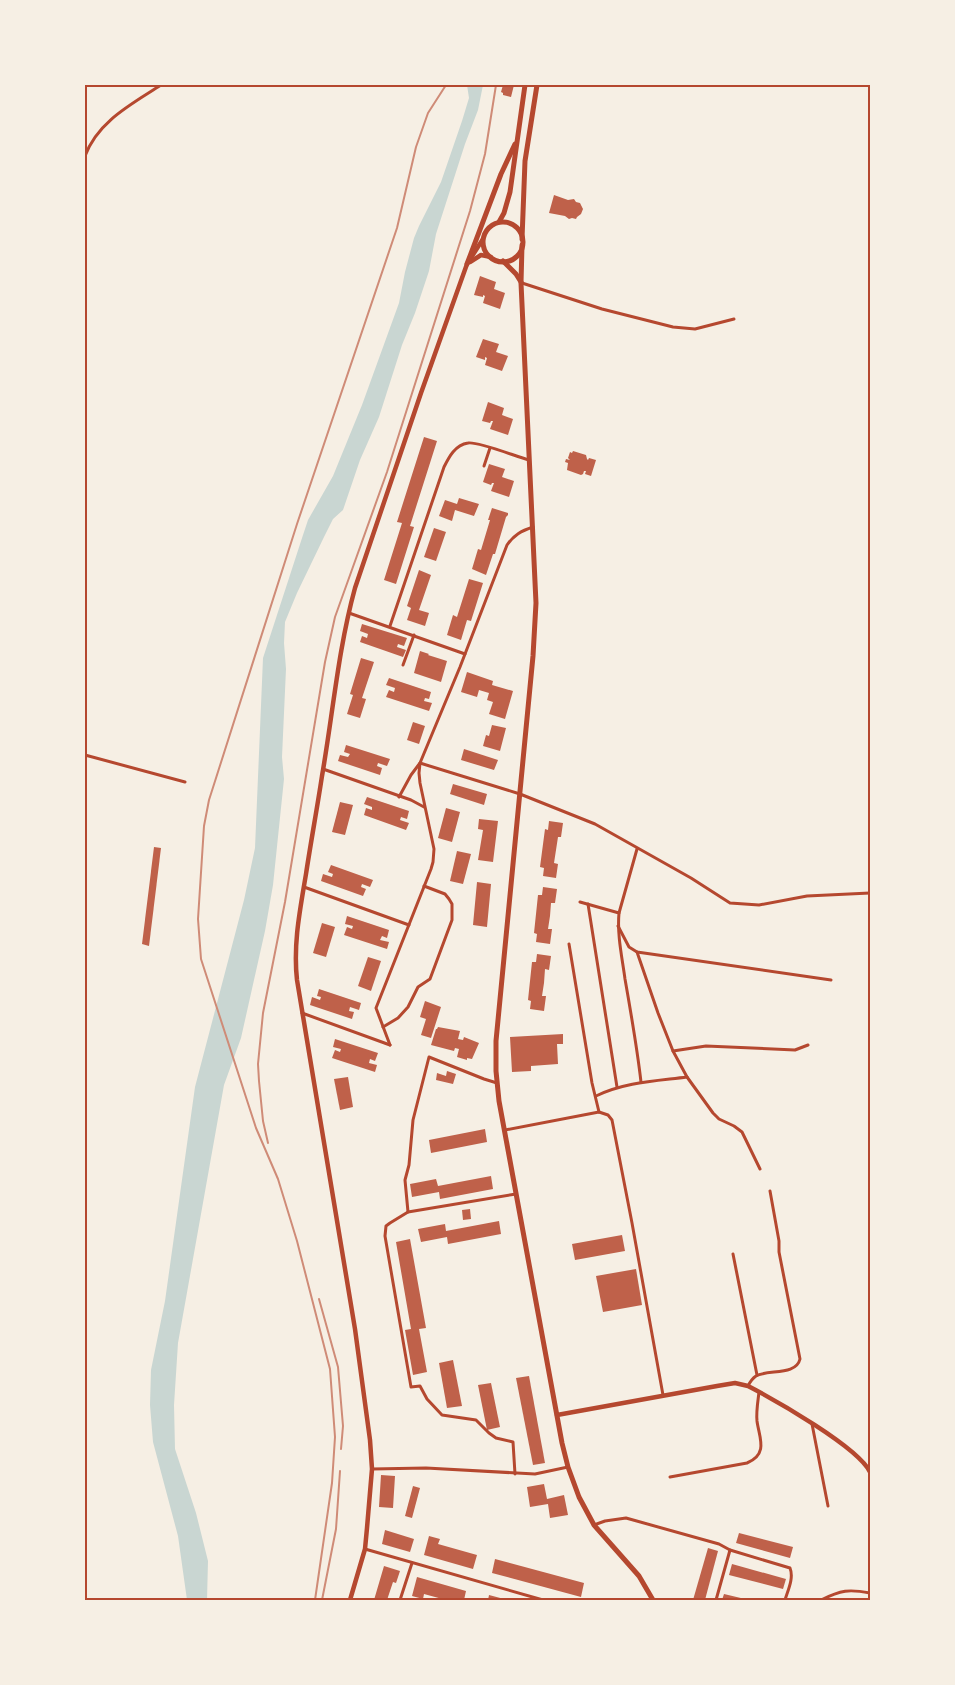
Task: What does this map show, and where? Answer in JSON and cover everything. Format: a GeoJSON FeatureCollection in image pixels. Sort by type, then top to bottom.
{"type":"FeatureCollection","features":[{"type":"Feature","properties":{"kind":"main road"},"geometry":{"type":"LineString","coordinates":[[467,264],[489,228],[500,222],[504,213],[510,192],[525,85]]}},
{"type":"Feature","properties":{"kind":"main road"},"geometry":{"type":"LineString","coordinates":[[537,85],[525,161],[521,283],[536,593],[535,628],[496,1033],[497,1083],[504,1130],[568,1467],[579,1497],[594,1525],[639,1576],[653,1600]]}},
{"type":"Feature","properties":{"kind":"main road"},"geometry":{"type":"LineString","coordinates":[[350,1600],[365,1549],[372,1469],[366,1403],[355,1329],[297,980],[295,951],[299,913],[348,613],[421,393],[467,264],[501,174],[516,141]]}},
{"type":"Feature","properties":{"kind":"main road"},"geometry":{"type":"LineString","coordinates":[[500,222],[512,224],[520,233],[522,242],[516,256],[504,261]]}},
{"type":"Feature","properties":{"kind":"main road"},"geometry":{"type":"LineString","coordinates":[[483,239],[484,246],[491,257]]}},
{"type":"Feature","properties":{"kind":"main road"},"geometry":{"type":"LineString","coordinates":[[467,264],[481,255],[504,261],[516,274],[521,283]]}},
{"type":"Feature","properties":{"kind":"main road"},"geometry":{"type":"LineString","coordinates":[[557,1415],[735,1383],[748,1386],[812,1424],[839,1442],[865,1464],[870,1472]]}},
{"type":"Feature","properties":{"kind":"street"},"geometry":{"type":"LineString","coordinates":[[85,156],[92,140],[110,120],[161,85]]}},
{"type":"Feature","properties":{"kind":"street"},"geometry":{"type":"LineString","coordinates":[[521,283],[602,309],[673,327],[695,328],[734,319]]}},
{"type":"Feature","properties":{"kind":"street"},"geometry":{"type":"LineString","coordinates":[[390,626],[448,459],[453,451],[466,443],[474,444],[530,461]]}},
{"type":"Feature","properties":{"kind":"street"},"geometry":{"type":"LineString","coordinates":[[484,466],[490,448]]}},
{"type":"Feature","properties":{"kind":"street"},"geometry":{"type":"LineString","coordinates":[[399,797],[420,763],[507,545],[513,537],[533,527]]}},
{"type":"Feature","properties":{"kind":"street"},"geometry":{"type":"LineString","coordinates":[[348,613],[390,626],[465,654]]}},
{"type":"Feature","properties":{"kind":"street"},"geometry":{"type":"LineString","coordinates":[[403,665],[414,635]]}},
{"type":"Feature","properties":{"kind":"street"},"geometry":{"type":"LineString","coordinates":[[85,755],[185,782]]}},
{"type":"Feature","properties":{"kind":"street"},"geometry":{"type":"LineString","coordinates":[[420,763],[520,794],[595,824],[692,878],[724,901],[736,904],[759,905],[807,896],[870,894]]}},
{"type":"Feature","properties":{"kind":"street"},"geometry":{"type":"LineString","coordinates":[[302,1013],[390,1045],[376,1008],[424,886],[434,855],[424,807],[419,773],[420,763]]}},
{"type":"Feature","properties":{"kind":"street"},"geometry":{"type":"LineString","coordinates":[[323,769],[424,807]]}},
{"type":"Feature","properties":{"kind":"street"},"geometry":{"type":"LineString","coordinates":[[637,848],[619,913],[618,926],[641,1082]]}},
{"type":"Feature","properties":{"kind":"street"},"geometry":{"type":"LineString","coordinates":[[383,1027],[398,1018],[408,1007],[418,987],[430,979],[452,920],[452,904],[445,894],[424,886]]}},
{"type":"Feature","properties":{"kind":"street"},"geometry":{"type":"LineString","coordinates":[[303,887],[409,925]]}},
{"type":"Feature","properties":{"kind":"street"},"geometry":{"type":"LineString","coordinates":[[580,902],[619,913]]}},
{"type":"Feature","properties":{"kind":"street"},"geometry":{"type":"LineString","coordinates":[[588,904],[618,1087]]}},
{"type":"Feature","properties":{"kind":"street"},"geometry":{"type":"LineString","coordinates":[[618,926],[629,947],[637,952],[831,980]]}},
{"type":"Feature","properties":{"kind":"street"},"geometry":{"type":"LineString","coordinates":[[569,944],[590,1074],[602,1113]]}},
{"type":"Feature","properties":{"kind":"street"},"geometry":{"type":"LineString","coordinates":[[637,952],[673,1051],[688,1077],[719,1119],[742,1132],[760,1169]]}},
{"type":"Feature","properties":{"kind":"street"},"geometry":{"type":"LineString","coordinates":[[673,1051],[706,1046],[795,1050],[808,1045]]}},
{"type":"Feature","properties":{"kind":"street"},"geometry":{"type":"LineString","coordinates":[[408,1212],[405,1180],[410,1155],[413,1120],[429,1057],[484,1080],[497,1083]]}},
{"type":"Feature","properties":{"kind":"street"},"geometry":{"type":"LineString","coordinates":[[596,1096],[618,1087],[641,1082],[688,1077]]}},
{"type":"Feature","properties":{"kind":"street"},"geometry":{"type":"LineString","coordinates":[[504,1130],[602,1113],[609,1116],[613,1124],[663,1395]]}},
{"type":"Feature","properties":{"kind":"street"},"geometry":{"type":"LineString","coordinates":[[748,1386],[757,1375],[794,1368],[800,1362],[779,1252],[779,1241],[770,1191]]}},
{"type":"Feature","properties":{"kind":"street"},"geometry":{"type":"LineString","coordinates":[[515,1474],[513,1442],[496,1438],[488,1433],[476,1420],[442,1414],[426,1399],[420,1386],[411,1387],[384,1236],[386,1226],[408,1212],[516,1194]]}},
{"type":"Feature","properties":{"kind":"street"},"geometry":{"type":"LineString","coordinates":[[733,1254],[757,1375]]}},
{"type":"Feature","properties":{"kind":"street"},"geometry":{"type":"LineString","coordinates":[[670,1477],[754,1460],[760,1452],[761,1444],[757,1419],[759,1392]]}},
{"type":"Feature","properties":{"kind":"street"},"geometry":{"type":"LineString","coordinates":[[812,1424],[828,1506]]}},
{"type":"Feature","properties":{"kind":"street"},"geometry":{"type":"LineString","coordinates":[[372,1469],[426,1468],[535,1474],[568,1467]]}},
{"type":"Feature","properties":{"kind":"street"},"geometry":{"type":"LineString","coordinates":[[594,1525],[605,1520],[626,1518],[719,1544],[730,1550],[790,1568],[791,1578],[785,1600]]}},
{"type":"Feature","properties":{"kind":"street"},"geometry":{"type":"LineString","coordinates":[[365,1549],[543,1600]]}},
{"type":"Feature","properties":{"kind":"street"},"geometry":{"type":"LineString","coordinates":[[716,1600],[730,1550]]}},
{"type":"Feature","properties":{"kind":"street"},"geometry":{"type":"LineString","coordinates":[[400,1600],[412,1563]]}},
{"type":"Feature","properties":{"kind":"street"},"geometry":{"type":"LineString","coordinates":[[821,1600],[839,1591],[852,1590],[870,1593]]}},
{"type":"Feature","properties":{"kind":"shaded area"},"geometry":{"type":"Polygon","coordinates":[[[467,85],[483,85],[478,110],[436,234],[429,271],[415,313],[402,345],[379,417],[360,460],[343,510],[333,519],[285,622],[286,669],[282,757],[284,779],[273,885],[265,931],[241,1038],[224,1085],[178,1343],[174,1405],[175,1449],[196,1513],[208,1561],[207,1600],[187,1600],[178,1536],[153,1442],[150,1405],[151,1370],[165,1301],[195,1087],[244,900],[255,848],[263,658],[308,520],[333,476],[362,405],[399,303],[414,238],[441,182],[462,121],[469,98],[467,85]]]}},
{"type":"Feature","properties":{"kind":"building"},"geometry":{"type":"Polygon","coordinates":[[[503,85],[514,85],[511,97],[503,95],[501,92],[503,85]]]}},
{"type":"Feature","properties":{"kind":"building"},"geometry":{"type":"Polygon","coordinates":[[[554,195],[568,200],[574,199],[580,203],[583,209],[581,214],[576,219],[569,219],[565,216],[549,213],[554,195]]]}},
{"type":"Feature","properties":{"kind":"building"},"geometry":{"type":"Polygon","coordinates":[[[480,276],[496,282],[494,289],[505,293],[500,309],[483,303],[485,296],[474,295],[480,276]]]}},
{"type":"Feature","properties":{"kind":"building"},"geometry":{"type":"Polygon","coordinates":[[[483,339],[499,344],[496,352],[508,356],[502,371],[485,365],[487,358],[485,357],[485,360],[476,357],[483,339]]]}},
{"type":"Feature","properties":{"kind":"building"},"geometry":{"type":"Polygon","coordinates":[[[488,402],[504,408],[502,415],[513,419],[508,435],[490,429],[493,421],[490,423],[482,421],[488,402]]]}},
{"type":"Feature","properties":{"kind":"building"},"geometry":{"type":"Polygon","coordinates":[[[424,437],[437,441],[410,526],[414,527],[396,584],[384,580],[402,523],[397,522],[424,437]]]}},
{"type":"Feature","properties":{"kind":"building"},"geometry":{"type":"Polygon","coordinates":[[[573,451],[586,455],[588,460],[589,458],[596,460],[591,476],[585,474],[586,471],[581,475],[567,470],[568,463],[565,462],[566,459],[570,460],[568,458],[570,452],[572,453],[573,451]]]}},
{"type":"Feature","properties":{"kind":"building"},"geometry":{"type":"Polygon","coordinates":[[[489,464],[505,469],[502,477],[514,481],[509,497],[491,491],[494,483],[491,485],[483,482],[489,464]]]}},
{"type":"Feature","properties":{"kind":"building"},"geometry":{"type":"Polygon","coordinates":[[[459,498],[479,504],[474,516],[455,510],[452,521],[439,516],[445,500],[457,504],[459,498]]]}},
{"type":"Feature","properties":{"kind":"building"},"geometry":{"type":"Polygon","coordinates":[[[492,508],[508,513],[508,515],[486,575],[472,569],[478,549],[481,550],[492,508]]]}},
{"type":"Feature","properties":{"kind":"building"},"geometry":{"type":"Polygon","coordinates":[[[434,528],[446,532],[436,561],[424,557],[434,528]]]}},
{"type":"Feature","properties":{"kind":"building"},"geometry":{"type":"Polygon","coordinates":[[[419,570],[431,575],[419,610],[429,613],[425,626],[407,620],[411,608],[407,606],[419,570]]]}},
{"type":"Feature","properties":{"kind":"building"},"geometry":{"type":"Polygon","coordinates":[[[469,579],[483,583],[471,621],[467,620],[461,640],[447,635],[453,615],[457,617],[469,579]]]}},
{"type":"Feature","properties":{"kind":"building"},"geometry":{"type":"Polygon","coordinates":[[[362,624],[407,638],[404,646],[398,644],[397,647],[406,650],[403,657],[360,642],[362,636],[367,638],[368,634],[360,631],[362,624]]]}},
{"type":"Feature","properties":{"kind":"building"},"geometry":{"type":"Polygon","coordinates":[[[420,651],[447,661],[441,682],[414,673],[420,651]]]}},
{"type":"Feature","properties":{"kind":"building"},"geometry":{"type":"Polygon","coordinates":[[[361,658],[374,662],[362,698],[366,699],[360,718],[347,714],[353,695],[350,694],[361,658]]]}},
{"type":"Feature","properties":{"kind":"building"},"geometry":{"type":"Polygon","coordinates":[[[467,672],[493,681],[492,685],[513,691],[505,719],[489,714],[493,702],[487,700],[489,693],[479,690],[477,697],[461,692],[467,672]]]}},
{"type":"Feature","properties":{"kind":"building"},"geometry":{"type":"Polygon","coordinates":[[[389,678],[431,692],[429,699],[425,698],[424,701],[432,703],[429,711],[386,697],[389,690],[394,692],[395,688],[386,685],[389,678]]]}},
{"type":"Feature","properties":{"kind":"building"},"geometry":{"type":"Polygon","coordinates":[[[413,722],[425,726],[419,744],[407,740],[413,722]]]}},
{"type":"Feature","properties":{"kind":"building"},"geometry":{"type":"Polygon","coordinates":[[[492,725],[506,728],[500,751],[483,746],[486,735],[489,736],[492,725]]]}},
{"type":"Feature","properties":{"kind":"building"},"geometry":{"type":"Polygon","coordinates":[[[346,745],[390,759],[387,766],[378,763],[377,766],[382,768],[380,775],[338,761],[340,755],[348,757],[350,754],[344,752],[346,745]]]}},
{"type":"Feature","properties":{"kind":"building"},"geometry":{"type":"Polygon","coordinates":[[[464,749],[498,760],[494,770],[461,760],[464,749]]]}},
{"type":"Feature","properties":{"kind":"building"},"geometry":{"type":"Polygon","coordinates":[[[453,784],[487,794],[484,805],[450,794],[453,784]]]}},
{"type":"Feature","properties":{"kind":"building"},"geometry":{"type":"Polygon","coordinates":[[[367,797],[409,811],[407,819],[401,817],[400,820],[409,823],[406,830],[364,815],[366,808],[372,810],[372,807],[364,804],[367,797]]]}},
{"type":"Feature","properties":{"kind":"building"},"geometry":{"type":"Polygon","coordinates":[[[340,802],[353,805],[345,835],[332,832],[340,802]]]}},
{"type":"Feature","properties":{"kind":"building"},"geometry":{"type":"Polygon","coordinates":[[[446,808],[460,812],[452,842],[438,838],[446,808]]]}},
{"type":"Feature","properties":{"kind":"building"},"geometry":{"type":"Polygon","coordinates":[[[479,819],[498,821],[493,862],[478,860],[483,830],[478,829],[479,819]]]}},
{"type":"Feature","properties":{"kind":"building"},"geometry":{"type":"Polygon","coordinates":[[[549,821],[563,823],[561,837],[558,837],[554,863],[558,864],[556,878],[543,876],[544,868],[540,867],[545,829],[548,830],[549,821]]]}},
{"type":"Feature","properties":{"kind":"building"},"geometry":{"type":"Polygon","coordinates":[[[154,847],[161,848],[149,946],[142,944],[154,847]]]}},
{"type":"Feature","properties":{"kind":"building"},"geometry":{"type":"Polygon","coordinates":[[[457,851],[471,854],[463,884],[450,881],[457,851]]]}},
{"type":"Feature","properties":{"kind":"building"},"geometry":{"type":"Polygon","coordinates":[[[331,865],[373,880],[370,887],[362,884],[361,887],[366,889],[363,896],[321,881],[323,874],[332,877],[333,874],[328,872],[331,865]]]}},
{"type":"Feature","properties":{"kind":"building"},"geometry":{"type":"Polygon","coordinates":[[[477,882],[491,884],[487,927],[473,925],[477,882]]]}},
{"type":"Feature","properties":{"kind":"building"},"geometry":{"type":"Polygon","coordinates":[[[543,887],[557,889],[555,903],[551,903],[548,929],[552,929],[550,944],[536,942],[537,934],[534,933],[538,895],[542,895],[543,887]]]}},
{"type":"Feature","properties":{"kind":"building"},"geometry":{"type":"Polygon","coordinates":[[[347,916],[389,930],[387,938],[382,936],[380,940],[389,942],[387,949],[344,935],[347,927],[352,929],[353,926],[345,924],[347,916]]]}},
{"type":"Feature","properties":{"kind":"building"},"geometry":{"type":"Polygon","coordinates":[[[322,923],[335,927],[326,957],[313,953],[322,923]]]}},
{"type":"Feature","properties":{"kind":"building"},"geometry":{"type":"Polygon","coordinates":[[[537,954],[551,956],[549,970],[545,969],[542,996],[546,996],[544,1011],[530,1009],[531,1001],[528,1000],[532,962],[536,962],[537,954]]]}},
{"type":"Feature","properties":{"kind":"building"},"geometry":{"type":"Polygon","coordinates":[[[368,957],[381,961],[371,991],[358,986],[368,957]]]}},
{"type":"Feature","properties":{"kind":"building"},"geometry":{"type":"Polygon","coordinates":[[[319,989],[361,1003],[359,1010],[350,1007],[349,1011],[354,1012],[352,1019],[310,1005],[312,997],[320,1000],[321,997],[317,996],[319,989]]]}},
{"type":"Feature","properties":{"kind":"building"},"geometry":{"type":"Polygon","coordinates":[[[425,1001],[441,1007],[431,1038],[421,1035],[426,1019],[420,1017],[425,1001]]]}},
{"type":"Feature","properties":{"kind":"building"},"geometry":{"type":"Polygon","coordinates":[[[438,1027],[460,1031],[458,1039],[463,1040],[464,1037],[479,1043],[472,1059],[467,1058],[467,1060],[457,1057],[459,1049],[455,1048],[454,1051],[431,1045],[438,1027]]]}},
{"type":"Feature","properties":{"kind":"building"},"geometry":{"type":"Polygon","coordinates":[[[563,1034],[563,1044],[557,1044],[558,1064],[531,1066],[531,1071],[512,1072],[510,1037],[563,1034]]]}},
{"type":"Feature","properties":{"kind":"building"},"geometry":{"type":"Polygon","coordinates":[[[335,1039],[378,1053],[375,1061],[370,1059],[369,1063],[377,1065],[375,1072],[332,1058],[335,1050],[340,1052],[341,1049],[333,1047],[335,1039]]]}},
{"type":"Feature","properties":{"kind":"building"},"geometry":{"type":"Polygon","coordinates":[[[447,1071],[456,1074],[453,1084],[436,1080],[437,1073],[446,1076],[447,1071]]]}},
{"type":"Feature","properties":{"kind":"building"},"geometry":{"type":"Polygon","coordinates":[[[348,1077],[353,1107],[340,1110],[334,1079],[348,1077]]]}},
{"type":"Feature","properties":{"kind":"building"},"geometry":{"type":"Polygon","coordinates":[[[485,1129],[487,1142],[431,1153],[429,1140],[485,1129]]]}},
{"type":"Feature","properties":{"kind":"building"},"geometry":{"type":"Polygon","coordinates":[[[491,1176],[493,1189],[440,1199],[439,1192],[412,1197],[410,1184],[436,1179],[438,1186],[491,1176]]]}},
{"type":"Feature","properties":{"kind":"building"},"geometry":{"type":"Polygon","coordinates":[[[470,1209],[471,1219],[463,1220],[462,1210],[470,1209]]]}},
{"type":"Feature","properties":{"kind":"building"},"geometry":{"type":"Polygon","coordinates":[[[499,1221],[501,1234],[448,1244],[447,1237],[421,1242],[418,1229],[445,1224],[446,1231],[499,1221]]]}},
{"type":"Feature","properties":{"kind":"building"},"geometry":{"type":"Polygon","coordinates":[[[622,1235],[625,1251],[575,1260],[572,1244],[622,1235]]]}},
{"type":"Feature","properties":{"kind":"building"},"geometry":{"type":"Polygon","coordinates":[[[410,1239],[426,1328],[419,1329],[427,1372],[413,1375],[405,1330],[411,1329],[396,1242],[410,1239]]]}},
{"type":"Feature","properties":{"kind":"building"},"geometry":{"type":"Polygon","coordinates":[[[636,1269],[642,1305],[603,1312],[596,1276],[636,1269]]]}},
{"type":"Feature","properties":{"kind":"building"},"geometry":{"type":"Polygon","coordinates":[[[453,1360],[462,1406],[447,1408],[439,1363],[453,1360]]]}},
{"type":"Feature","properties":{"kind":"building"},"geometry":{"type":"Polygon","coordinates":[[[529,1376],[545,1463],[533,1465],[516,1378],[529,1376]]]}},
{"type":"Feature","properties":{"kind":"building"},"geometry":{"type":"Polygon","coordinates":[[[491,1383],[500,1427],[487,1430],[478,1385],[491,1383]]]}},
{"type":"Feature","properties":{"kind":"building"},"geometry":{"type":"Polygon","coordinates":[[[381,1475],[395,1476],[393,1508],[379,1507],[381,1475]]]}},
{"type":"Feature","properties":{"kind":"building"},"geometry":{"type":"Polygon","coordinates":[[[544,1484],[547,1499],[564,1495],[568,1515],[550,1518],[548,1504],[530,1507],[527,1487],[544,1484]]]}},
{"type":"Feature","properties":{"kind":"building"},"geometry":{"type":"Polygon","coordinates":[[[413,1486],[420,1488],[412,1518],[405,1516],[413,1486]]]}},
{"type":"Feature","properties":{"kind":"building"},"geometry":{"type":"Polygon","coordinates":[[[385,1530],[414,1539],[410,1552],[382,1544],[385,1530]]]}},
{"type":"Feature","properties":{"kind":"building"},"geometry":{"type":"Polygon","coordinates":[[[739,1533],[793,1547],[790,1558],[736,1543],[739,1533]]]}},
{"type":"Feature","properties":{"kind":"building"},"geometry":{"type":"Polygon","coordinates":[[[429,1536],[440,1539],[438,1544],[477,1555],[473,1569],[424,1555],[429,1536]]]}},
{"type":"Feature","properties":{"kind":"building"},"geometry":{"type":"Polygon","coordinates":[[[708,1548],[718,1551],[705,1600],[693,1600],[708,1548]]]}},
{"type":"Feature","properties":{"kind":"building"},"geometry":{"type":"Polygon","coordinates":[[[495,1559],[584,1583],[581,1597],[492,1573],[495,1559]]]}},
{"type":"Feature","properties":{"kind":"building"},"geometry":{"type":"Polygon","coordinates":[[[732,1564],[786,1579],[783,1589],[729,1575],[732,1564]]]}},
{"type":"Feature","properties":{"kind":"building"},"geometry":{"type":"Polygon","coordinates":[[[384,1566],[400,1571],[396,1583],[393,1582],[387,1600],[374,1600],[384,1566]]]}},
{"type":"Feature","properties":{"kind":"building"},"geometry":{"type":"Polygon","coordinates":[[[417,1577],[466,1591],[464,1600],[446,1600],[424,1594],[423,1599],[412,1596],[417,1577]]]}},
{"type":"Feature","properties":{"kind":"building"},"geometry":{"type":"Polygon","coordinates":[[[724,1594],[745,1599],[745,1600],[722,1600],[724,1594]]]}},
{"type":"Feature","properties":{"kind":"building"},"geometry":{"type":"Polygon","coordinates":[[[489,1595],[504,1599],[504,1600],[488,1600],[489,1595]]]}},
{"type":"Feature","properties":{"kind":"railway"},"geometry":{"type":"LineString","coordinates":[[315,1600],[332,1483],[335,1437],[330,1369],[297,1241],[278,1179],[256,1128],[201,959],[198,919],[204,826],[209,800],[297,524],[397,228],[416,147],[428,113],[446,85]]}},
{"type":"Feature","properties":{"kind":"railway"},"geometry":{"type":"LineString","coordinates":[[268,1143],[263,1121],[258,1064],[263,1013],[285,902],[325,662],[335,617],[387,472],[470,211],[485,154],[496,85]]}},
{"type":"Feature","properties":{"kind":"railway"},"geometry":{"type":"LineString","coordinates":[[319,1299],[338,1367],[343,1426],[341,1449]]}},
{"type":"Feature","properties":{"kind":"railway"},"geometry":{"type":"LineString","coordinates":[[322,1600],[336,1529],[340,1471]]}}]}
